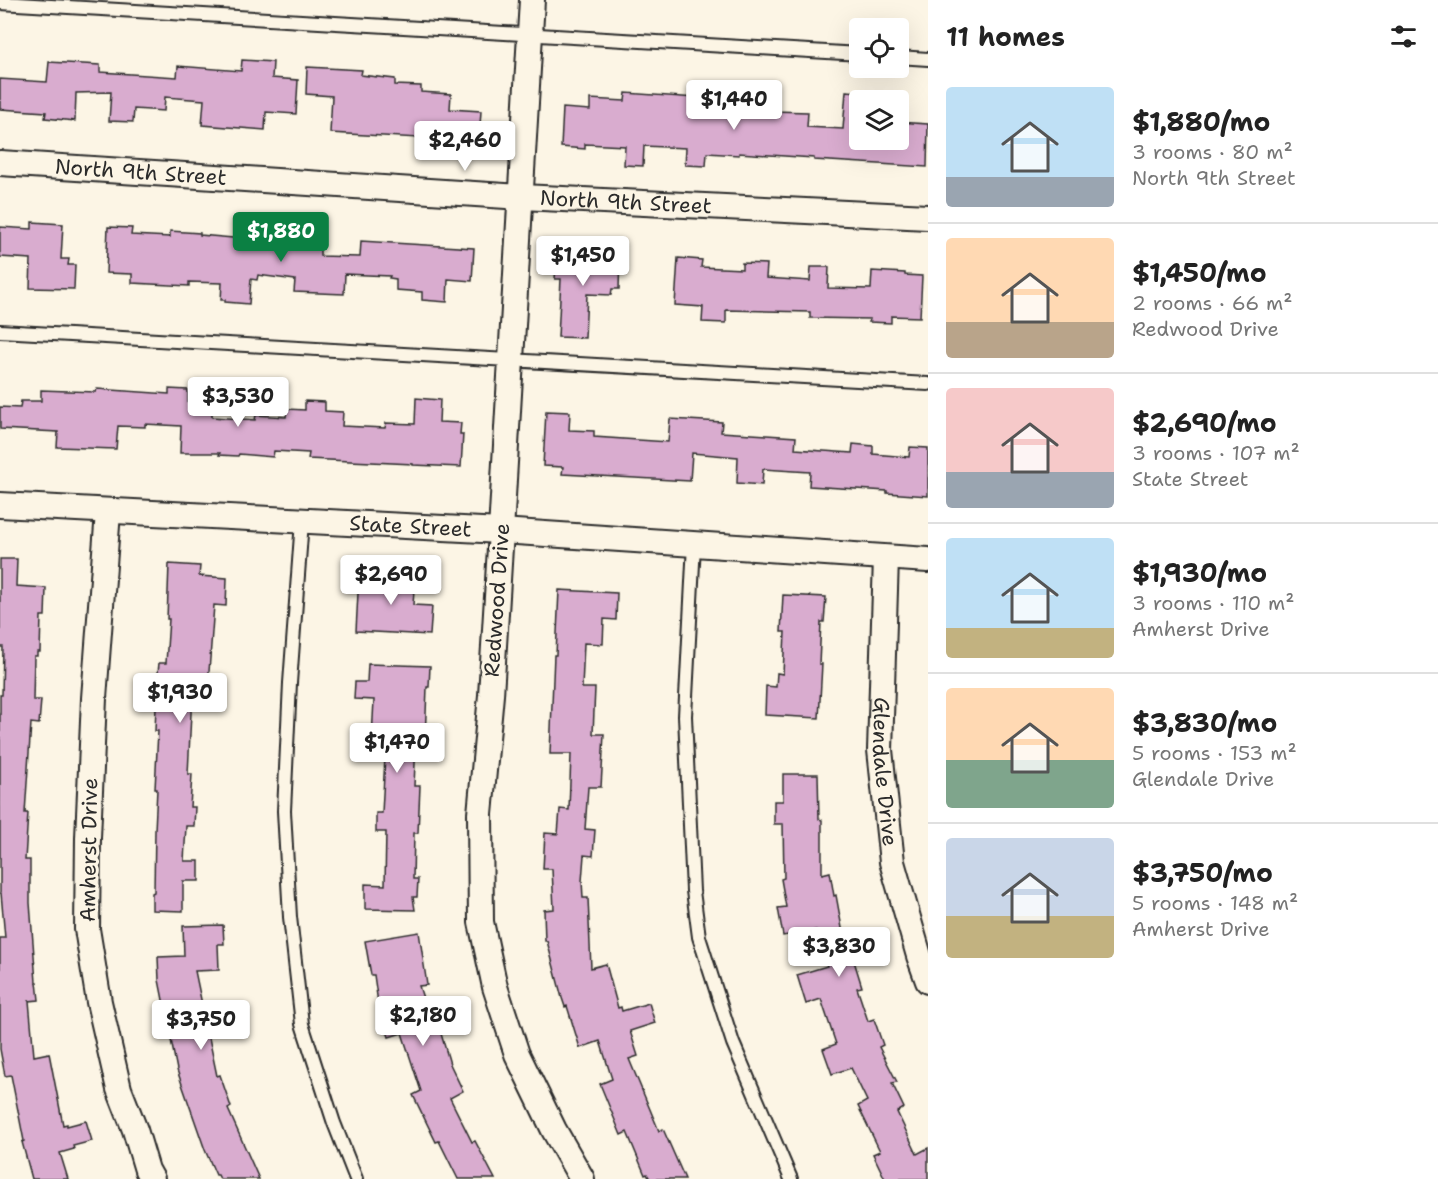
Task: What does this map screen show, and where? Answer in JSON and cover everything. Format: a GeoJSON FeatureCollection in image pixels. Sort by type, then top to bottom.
{"type":"FeatureCollection","features":[{"type":"Feature","properties":{"kind":"street","name":"Redwood Drive"},"geometry":{"type":"LineString","coordinates":[[532,0],[491,695],[480,814],[481,921],[495,987],[517,1054],[554,1130],[582,1179]]}},
{"type":"Feature","properties":{"kind":"street","name":"North 9th Street"},"geometry":{"type":"LineString","coordinates":[[0,163],[522,197],[928,217]]}},
{"type":"Feature","properties":{"kind":"street","name":"State Street"},"geometry":{"type":"LineString","coordinates":[[0,505],[501,531],[928,560]]}},
{"type":"Feature","properties":{"kind":"street","name":"Amherst Drive"},"geometry":{"type":"LineString","coordinates":[[108,512],[94,698],[87,929],[99,1002],[119,1089],[152,1179]]}},
{"type":"Feature","properties":{"kind":"street","name":"Glendale Drive"},"geometry":{"type":"LineString","coordinates":[[886,558],[880,750],[892,862],[928,981]]}},
{"type":"Feature","properties":{"kind":"lane"},"geometry":{"type":"LineString","coordinates":[[0,3],[849,53]]}},
{"type":"Feature","properties":{"kind":"lane"},"geometry":{"type":"LineString","coordinates":[[909,58],[928,59]]}},
{"type":"Feature","properties":{"kind":"lane"},"geometry":{"type":"LineString","coordinates":[[0,331],[928,384]]}},
{"type":"Feature","properties":{"kind":"lane"},"geometry":{"type":"LineString","coordinates":[[302,521],[290,683],[284,811],[290,916],[302,1024],[334,1123],[356,1179]]}},
{"type":"Feature","properties":{"kind":"lane"},"geometry":{"type":"LineString","coordinates":[[694,544],[685,716],[693,891],[699,937],[733,1043],[791,1179]]}},
{"type":"Feature","properties":{"kind":"building"},"geometry":{"type":"Polygon","coordinates":[[[242,60],[273,62],[272,78],[298,80],[296,114],[266,112],[265,130],[202,125],[204,100],[165,97],[164,111],[134,109],[133,122],[109,121],[111,92],[76,93],[75,121],[45,118],[46,112],[0,109],[0,79],[47,82],[49,62],[100,65],[100,72],[177,77],[178,66],[241,71],[242,60]]]}},
{"type":"Feature","properties":{"kind":"building"},"geometry":{"type":"Polygon","coordinates":[[[307,67],[362,70],[361,75],[395,79],[395,85],[421,86],[421,92],[451,94],[450,109],[481,111],[479,140],[461,139],[461,136],[419,133],[419,138],[330,133],[332,96],[306,94],[307,67]]]}},
{"type":"Feature","properties":{"kind":"building"},"geometry":{"type":"Polygon","coordinates":[[[846,91],[849,91],[849,150],[909,150],[909,123],[928,124],[927,167],[739,153],[739,155],[707,153],[706,166],[685,165],[686,148],[644,146],[643,166],[624,165],[625,146],[585,144],[585,149],[561,147],[563,108],[590,110],[590,99],[625,101],[626,93],[767,103],[767,108],[772,108],[772,111],[808,112],[807,127],[843,129],[846,91]]]}},
{"type":"Feature","properties":{"kind":"building"},"geometry":{"type":"Polygon","coordinates":[[[32,222],[63,224],[61,259],[69,259],[68,265],[75,265],[74,289],[30,288],[31,259],[0,257],[0,227],[32,229],[32,222]]]}},
{"type":"Feature","properties":{"kind":"building"},"geometry":{"type":"Polygon","coordinates":[[[108,227],[132,228],[131,235],[170,237],[170,231],[244,239],[245,233],[282,236],[281,238],[320,239],[320,256],[360,257],[361,241],[474,248],[472,281],[448,279],[447,302],[422,300],[422,292],[396,290],[396,279],[389,278],[390,276],[345,274],[344,294],[294,292],[295,280],[258,275],[257,280],[251,279],[249,304],[225,302],[221,300],[222,283],[189,282],[189,286],[132,283],[132,274],[106,273],[108,227]]]}},
{"type":"Feature","properties":{"kind":"building"},"geometry":{"type":"Polygon","coordinates":[[[557,252],[620,255],[619,289],[612,289],[611,295],[587,294],[585,338],[558,337],[561,279],[555,279],[557,252]]]}},
{"type":"Feature","properties":{"kind":"building"},"geometry":{"type":"Polygon","coordinates":[[[678,258],[702,260],[701,267],[742,269],[742,263],[767,264],[766,278],[810,281],[811,267],[829,267],[828,288],[871,289],[872,271],[922,276],[920,317],[891,316],[891,323],[869,322],[870,319],[810,318],[810,312],[726,310],[726,323],[702,322],[703,307],[675,305],[678,258]]]}},
{"type":"Feature","properties":{"kind":"building"},"geometry":{"type":"Polygon","coordinates":[[[97,389],[169,394],[169,389],[188,390],[188,403],[212,404],[212,417],[255,420],[256,415],[286,417],[287,409],[305,410],[305,401],[325,402],[325,411],[343,412],[342,426],[385,428],[386,423],[415,424],[416,398],[440,400],[439,422],[461,423],[460,434],[463,434],[461,467],[308,459],[309,453],[274,451],[273,457],[180,453],[181,426],[145,424],[145,427],[118,426],[116,449],[57,447],[58,432],[0,429],[0,407],[20,408],[21,401],[41,401],[41,390],[96,392],[97,389]]]}},
{"type":"Feature","properties":{"kind":"building"},"geometry":{"type":"Polygon","coordinates":[[[546,411],[570,412],[569,430],[594,431],[594,437],[668,442],[670,419],[722,422],[721,432],[796,437],[795,449],[852,453],[853,444],[873,446],[873,454],[909,457],[910,447],[928,448],[928,496],[809,486],[810,472],[763,469],[762,485],[737,483],[738,457],[692,453],[690,481],[562,474],[563,467],[543,466],[546,411]]]}},
{"type":"Feature","properties":{"kind":"building"},"geometry":{"type":"Polygon","coordinates":[[[0,559],[17,559],[16,586],[46,588],[45,616],[41,616],[40,652],[34,656],[33,700],[41,700],[39,724],[31,723],[25,813],[28,813],[25,860],[30,860],[30,903],[39,1000],[29,1001],[34,1056],[49,1053],[63,1125],[86,1121],[92,1141],[73,1146],[74,1149],[60,1153],[68,1179],[32,1179],[22,1142],[24,1141],[11,1075],[5,1076],[0,1049],[0,938],[5,938],[0,893],[0,695],[2,695],[3,647],[0,647],[0,559]]]}},
{"type":"Feature","properties":{"kind":"building"},"geometry":{"type":"Polygon","coordinates":[[[169,564],[200,566],[199,576],[227,578],[226,606],[214,605],[208,685],[196,684],[195,693],[192,693],[188,774],[192,774],[190,807],[195,807],[194,826],[186,826],[184,861],[199,861],[199,881],[183,881],[183,911],[152,910],[157,789],[155,789],[158,731],[155,731],[157,683],[159,663],[166,663],[169,564]]]}},
{"type":"Feature","properties":{"kind":"building"},"geometry":{"type":"Polygon","coordinates":[[[359,574],[415,576],[413,605],[432,606],[430,635],[356,631],[359,574]]]}},
{"type":"Feature","properties":{"kind":"building"},"geometry":{"type":"Polygon","coordinates":[[[559,590],[617,593],[616,620],[604,619],[603,644],[584,643],[582,688],[595,688],[593,734],[604,734],[601,787],[588,787],[585,829],[595,830],[593,856],[584,855],[582,881],[583,898],[588,898],[591,968],[606,964],[618,1008],[621,1007],[622,1011],[649,1003],[655,1023],[630,1031],[638,1056],[629,1059],[659,1131],[663,1129],[685,1179],[650,1179],[647,1174],[645,1175],[627,1132],[621,1135],[600,1084],[612,1079],[600,1041],[580,1048],[567,1006],[565,1007],[562,998],[547,941],[545,941],[544,910],[554,909],[552,869],[543,869],[545,833],[558,834],[560,809],[569,810],[571,754],[550,754],[559,590]]]}},
{"type":"Feature","properties":{"kind":"building"},"geometry":{"type":"Polygon","coordinates":[[[783,595],[826,597],[824,622],[821,622],[819,664],[822,664],[819,718],[765,715],[766,686],[776,687],[777,673],[783,674],[785,632],[781,632],[783,595]]]}},
{"type":"Feature","properties":{"kind":"building"},"geometry":{"type":"Polygon","coordinates":[[[368,664],[430,666],[425,741],[416,741],[414,786],[420,786],[418,833],[414,833],[413,879],[418,879],[417,897],[413,897],[415,910],[365,909],[365,884],[385,885],[386,832],[376,832],[376,813],[382,813],[386,738],[372,737],[374,700],[354,699],[355,682],[367,682],[368,664]]]}},
{"type":"Feature","properties":{"kind":"building"},"geometry":{"type":"Polygon","coordinates":[[[783,774],[818,774],[819,819],[822,820],[822,874],[830,872],[844,939],[847,938],[862,987],[857,988],[868,1021],[874,1019],[883,1045],[879,1047],[897,1082],[892,1083],[904,1108],[897,1112],[917,1154],[928,1148],[928,1179],[885,1179],[873,1154],[880,1151],[858,1106],[867,1101],[851,1068],[832,1074],[823,1049],[836,1044],[821,999],[806,1004],[797,975],[827,966],[816,930],[783,936],[778,908],[786,907],[781,879],[784,878],[783,824],[774,824],[774,801],[783,801],[783,774]]]}},
{"type":"Feature","properties":{"kind":"building"},"geometry":{"type":"Polygon","coordinates":[[[223,925],[224,944],[218,944],[219,970],[195,971],[217,1076],[220,1075],[231,1107],[228,1109],[259,1179],[220,1179],[216,1175],[177,1070],[159,980],[158,957],[184,956],[183,926],[223,925]]]}},
{"type":"Feature","properties":{"kind":"building"},"geometry":{"type":"Polygon","coordinates":[[[419,932],[427,985],[419,986],[433,1029],[439,1027],[450,1064],[463,1091],[450,1098],[472,1142],[475,1141],[495,1179],[458,1179],[439,1141],[436,1142],[413,1095],[421,1091],[402,1033],[389,1037],[378,1003],[374,975],[371,975],[365,941],[419,932]]]}}]}
